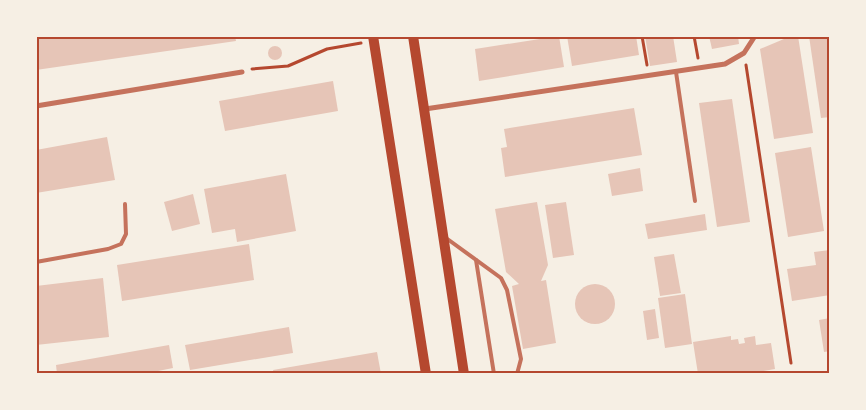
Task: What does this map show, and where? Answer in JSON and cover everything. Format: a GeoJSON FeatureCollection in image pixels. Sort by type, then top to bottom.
{"type":"FeatureCollection","features":[{"type":"Feature","properties":{"kind":"main road"},"geometry":{"type":"LineString","coordinates":[[374,36],[426,374]]}},
{"type":"Feature","properties":{"kind":"main road"},"geometry":{"type":"LineString","coordinates":[[413,36],[464,374]]}},
{"type":"Feature","properties":{"kind":"street"},"geometry":{"type":"LineString","coordinates":[[424,109],[725,64],[735,60],[744,53],[755,36]]}},
{"type":"Feature","properties":{"kind":"street"},"geometry":{"type":"LineString","coordinates":[[36,106],[242,72]]}},
{"type":"Feature","properties":{"kind":"lane"},"geometry":{"type":"LineString","coordinates":[[676,72],[695,201]]}},
{"type":"Feature","properties":{"kind":"lane"},"geometry":{"type":"LineString","coordinates":[[36,262],[108,249],[121,244],[126,234],[125,204]]}},
{"type":"Feature","properties":{"kind":"lane"},"geometry":{"type":"LineString","coordinates":[[442,235],[501,278],[508,290],[521,359],[517,374]]}},
{"type":"Feature","properties":{"kind":"lane"},"geometry":{"type":"LineString","coordinates":[[476,259],[494,374]]}},
{"type":"Feature","properties":{"kind":"path"},"geometry":{"type":"LineString","coordinates":[[642,36],[648,76]]}},
{"type":"Feature","properties":{"kind":"path"},"geometry":{"type":"LineString","coordinates":[[694,36],[700,68]]}},
{"type":"Feature","properties":{"kind":"path"},"geometry":{"type":"LineString","coordinates":[[242,72],[288,66],[327,49],[357,44]]}},
{"type":"Feature","properties":{"kind":"path"},"geometry":{"type":"LineString","coordinates":[[744,53],[791,364]]}},
{"type":"Feature","properties":{"kind":"building"},"geometry":{"type":"Polygon","coordinates":[[[36,36],[235,36],[236,41],[36,70],[36,36]]]}},
{"type":"Feature","properties":{"kind":"building"},"geometry":{"type":"Polygon","coordinates":[[[559,36],[564,67],[479,81],[475,49],[559,36]]]}},
{"type":"Feature","properties":{"kind":"building"},"geometry":{"type":"Polygon","coordinates":[[[567,36],[636,36],[639,55],[572,66],[567,36]]]}},
{"type":"Feature","properties":{"kind":"building"},"geometry":{"type":"Polygon","coordinates":[[[645,36],[673,36],[677,62],[650,66],[645,36]]]}},
{"type":"Feature","properties":{"kind":"building"},"geometry":{"type":"Polygon","coordinates":[[[709,36],[738,36],[739,44],[712,49],[709,36]]]}},
{"type":"Feature","properties":{"kind":"building"},"geometry":{"type":"Polygon","coordinates":[[[791,36],[798,36],[813,133],[774,139],[760,49],[791,36]]]}},
{"type":"Feature","properties":{"kind":"building"},"geometry":{"type":"Polygon","coordinates":[[[809,36],[830,36],[830,117],[821,118],[809,36]]]}},
{"type":"Feature","properties":{"kind":"building"},"geometry":{"type":"Polygon","coordinates":[[[275,46],[280,48],[282,53],[280,58],[275,60],[270,58],[268,53],[270,48],[275,46]]]}},
{"type":"Feature","properties":{"kind":"building"},"geometry":{"type":"Polygon","coordinates":[[[333,81],[338,111],[225,131],[219,101],[333,81]]]}},
{"type":"Feature","properties":{"kind":"building"},"geometry":{"type":"Polygon","coordinates":[[[732,99],[750,222],[717,227],[699,103],[732,99]]]}},
{"type":"Feature","properties":{"kind":"building"},"geometry":{"type":"Polygon","coordinates":[[[634,108],[642,155],[505,177],[501,148],[507,147],[504,129],[634,108]]]}},
{"type":"Feature","properties":{"kind":"building"},"geometry":{"type":"Polygon","coordinates":[[[107,137],[115,180],[36,193],[36,150],[107,137]]]}},
{"type":"Feature","properties":{"kind":"building"},"geometry":{"type":"Polygon","coordinates":[[[811,147],[824,231],[788,237],[775,153],[811,147]]]}},
{"type":"Feature","properties":{"kind":"building"},"geometry":{"type":"Polygon","coordinates":[[[640,168],[643,191],[612,196],[608,174],[640,168]]]}},
{"type":"Feature","properties":{"kind":"building"},"geometry":{"type":"Polygon","coordinates":[[[286,174],[296,231],[237,242],[235,229],[212,233],[204,189],[286,174]]]}},
{"type":"Feature","properties":{"kind":"building"},"geometry":{"type":"Polygon","coordinates":[[[193,194],[200,224],[172,231],[164,202],[193,194]]]}},
{"type":"Feature","properties":{"kind":"building"},"geometry":{"type":"Polygon","coordinates":[[[537,202],[548,265],[541,281],[546,280],[556,343],[523,349],[512,286],[519,284],[506,272],[495,209],[537,202]]]}},
{"type":"Feature","properties":{"kind":"building"},"geometry":{"type":"Polygon","coordinates":[[[566,202],[574,255],[553,258],[545,205],[566,202]]]}},
{"type":"Feature","properties":{"kind":"building"},"geometry":{"type":"Polygon","coordinates":[[[705,214],[707,230],[648,239],[645,224],[705,214]]]}},
{"type":"Feature","properties":{"kind":"building"},"geometry":{"type":"Polygon","coordinates":[[[249,244],[254,280],[122,301],[117,265],[249,244]]]}},
{"type":"Feature","properties":{"kind":"building"},"geometry":{"type":"Polygon","coordinates":[[[830,250],[830,295],[792,301],[787,269],[816,265],[814,252],[830,250]]]}},
{"type":"Feature","properties":{"kind":"building"},"geometry":{"type":"Polygon","coordinates":[[[674,254],[681,293],[660,296],[654,257],[674,254]]]}},
{"type":"Feature","properties":{"kind":"building"},"geometry":{"type":"Polygon","coordinates":[[[103,278],[109,337],[36,345],[36,286],[103,278]]]}},
{"type":"Feature","properties":{"kind":"building"},"geometry":{"type":"Polygon","coordinates":[[[591,284],[599,284],[606,287],[612,293],[615,304],[612,315],[606,321],[599,324],[591,324],[584,321],[578,315],[575,308],[575,300],[578,293],[584,287],[591,284]]]}},
{"type":"Feature","properties":{"kind":"building"},"geometry":{"type":"Polygon","coordinates":[[[685,294],[692,344],[665,348],[658,298],[685,294]]]}},
{"type":"Feature","properties":{"kind":"building"},"geometry":{"type":"Polygon","coordinates":[[[655,309],[659,338],[647,340],[643,311],[655,309]]]}},
{"type":"Feature","properties":{"kind":"building"},"geometry":{"type":"Polygon","coordinates":[[[830,318],[830,351],[824,352],[819,320],[830,318]]]}},
{"type":"Feature","properties":{"kind":"building"},"geometry":{"type":"Polygon","coordinates":[[[289,327],[293,353],[190,370],[185,345],[289,327]]]}},
{"type":"Feature","properties":{"kind":"building"},"geometry":{"type":"Polygon","coordinates":[[[731,336],[731,340],[738,339],[739,344],[745,343],[744,338],[755,336],[756,345],[771,343],[775,369],[746,374],[698,374],[693,342],[731,336]]]}},
{"type":"Feature","properties":{"kind":"building"},"geometry":{"type":"Polygon","coordinates":[[[169,345],[173,368],[143,374],[57,374],[56,365],[169,345]]]}},
{"type":"Feature","properties":{"kind":"building"},"geometry":{"type":"Polygon","coordinates":[[[377,352],[381,374],[274,374],[273,370],[377,352]]]}}]}
